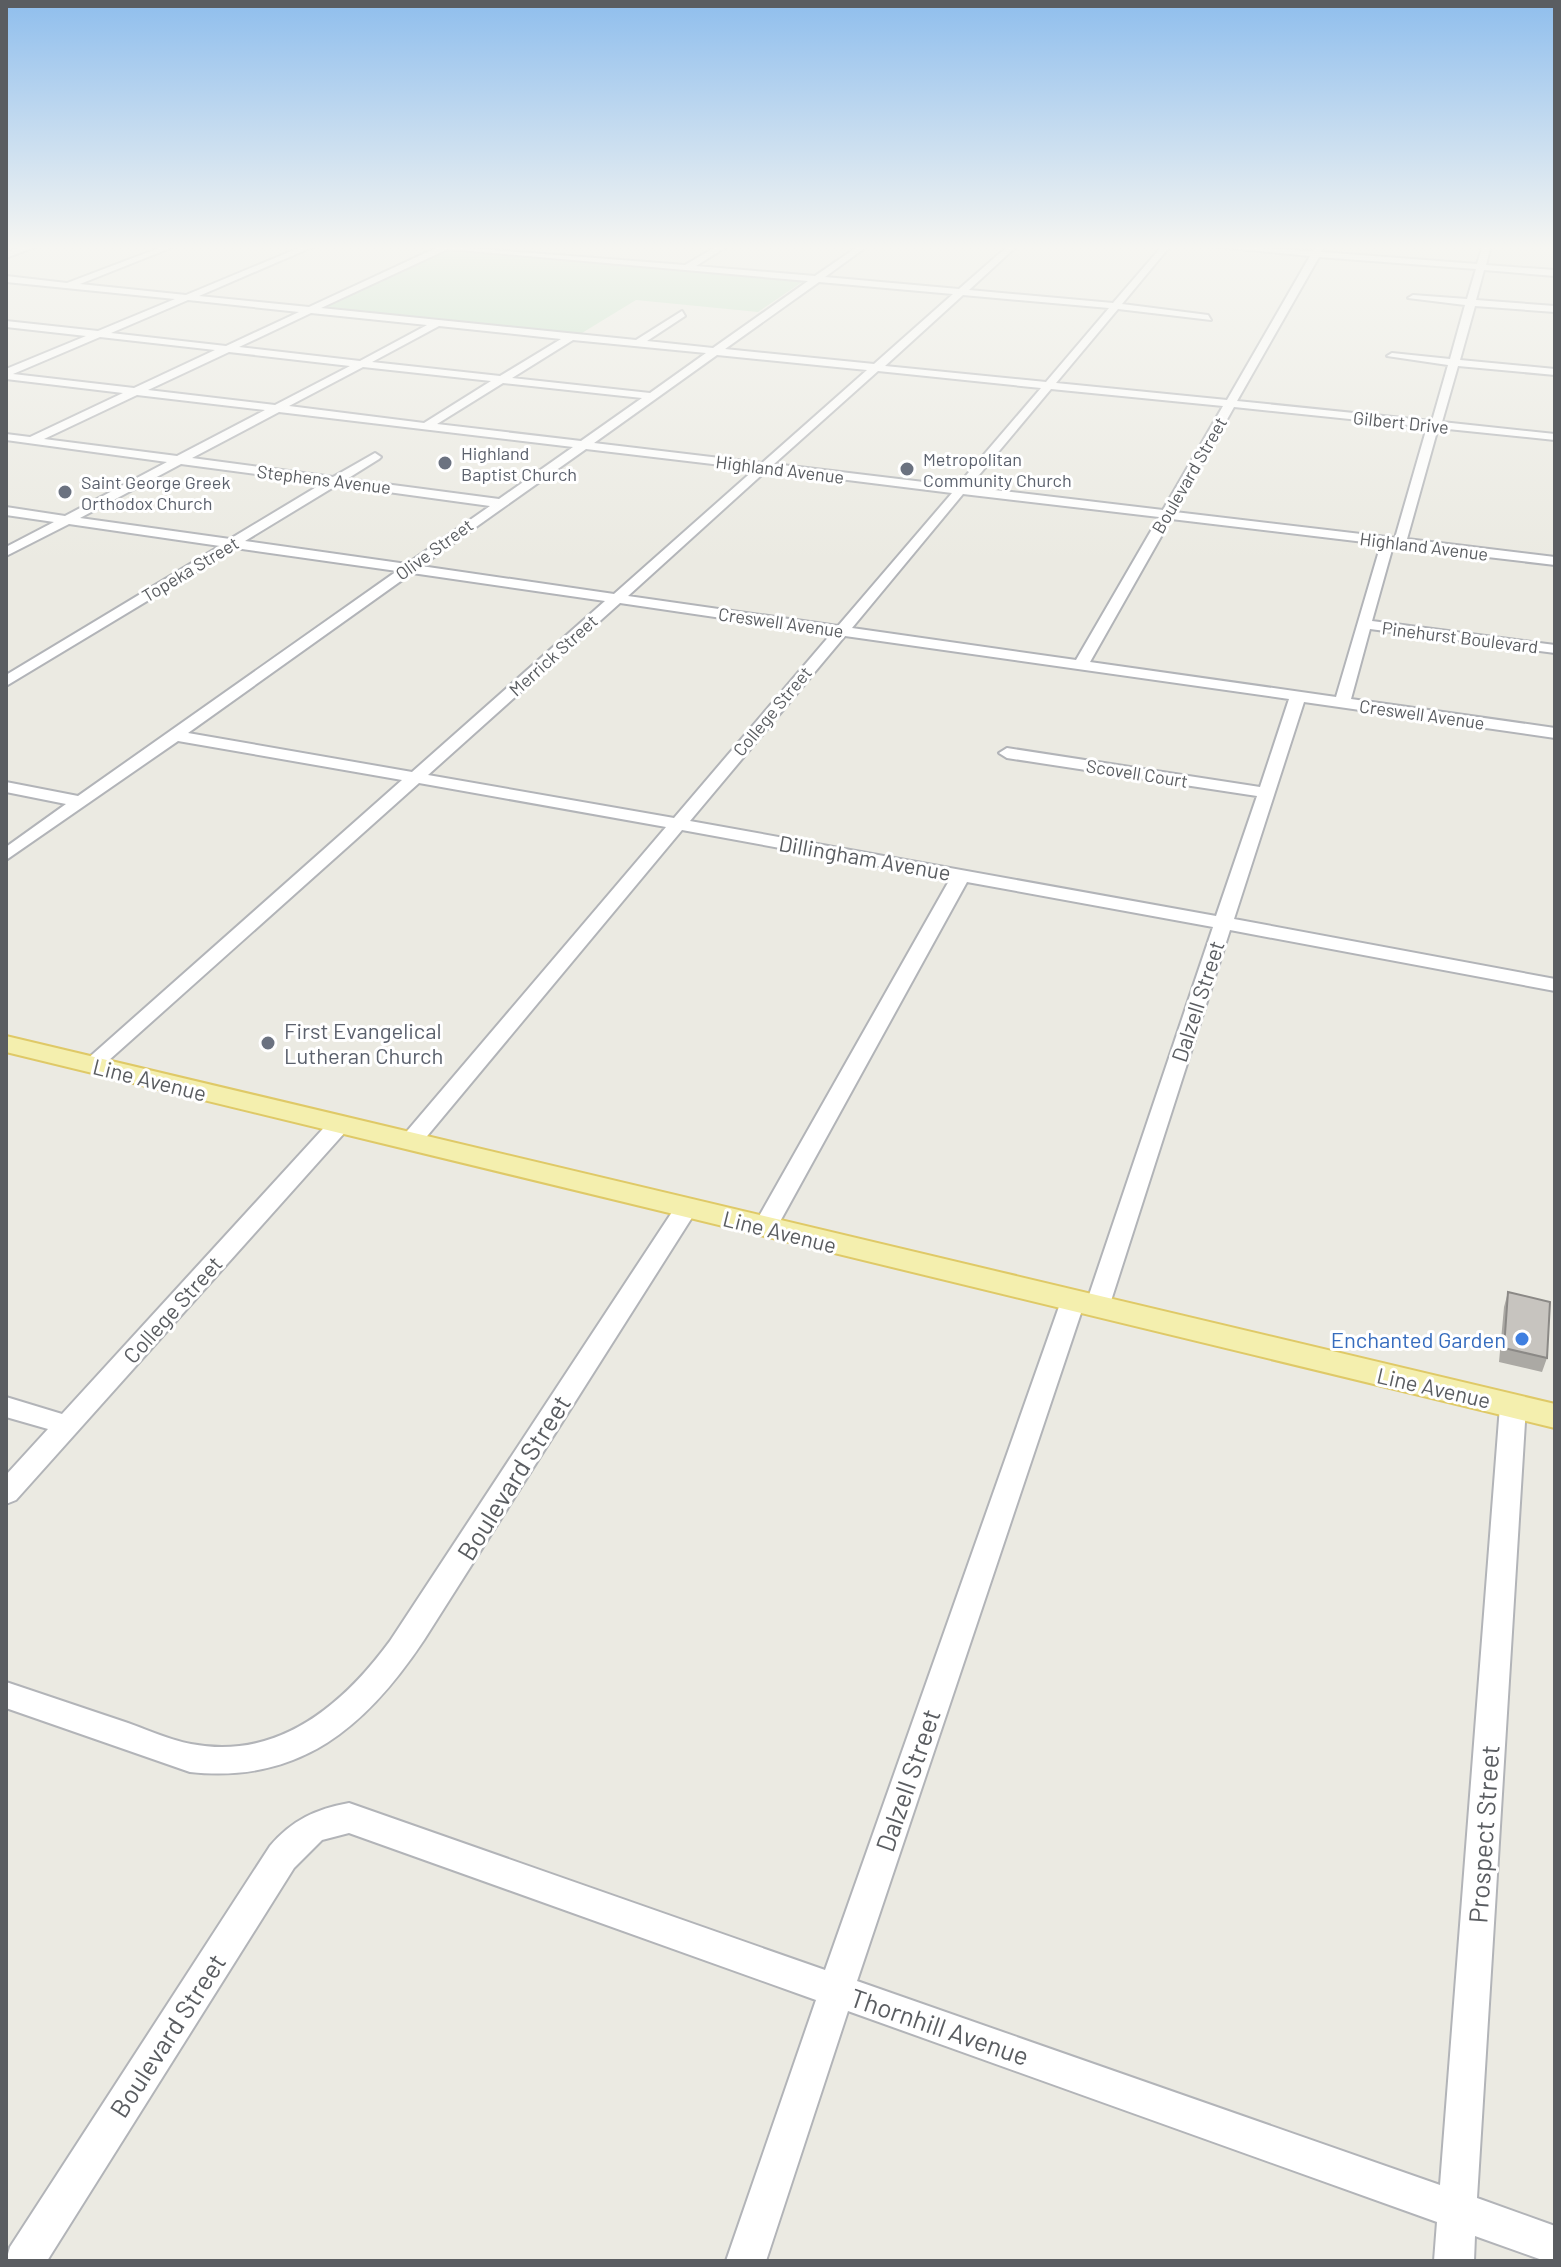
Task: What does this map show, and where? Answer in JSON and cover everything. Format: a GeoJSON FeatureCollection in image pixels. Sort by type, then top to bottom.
{"type":"FeatureCollection","features":[{"type":"Feature","properties":{"kind":"main road","name":"Line Avenue"},"geometry":{"type":"LineString","coordinates":[[6,1044],[1555,1416]]}},
{"type":"Feature","properties":{"kind":"street"},"geometry":{"type":"LineString","coordinates":[[6,375],[61,351]]}},
{"type":"Feature","properties":{"kind":"street"},"geometry":{"type":"LineString","coordinates":[[6,452],[223,351]]}},
{"type":"Feature","properties":{"kind":"street"},"geometry":{"type":"LineString","coordinates":[[243,351],[649,396]]}},
{"type":"Feature","properties":{"kind":"street"},"geometry":{"type":"LineString","coordinates":[[6,552],[386,351]]}},
{"type":"Feature","properties":{"kind":"street"},"geometry":{"type":"LineString","coordinates":[[424,427],[548,351]]}},
{"type":"Feature","properties":{"kind":"street","name":"Gilbert Drive"},"geometry":{"type":"LineString","coordinates":[[712,351],[1555,437]]}},
{"type":"Feature","properties":{"kind":"street","name":"Olive Street"},"geometry":{"type":"LineString","coordinates":[[6,855],[712,351]]}},
{"type":"Feature","properties":{"kind":"street","name":"Merrick Street"},"geometry":{"type":"LineString","coordinates":[[92,1065],[894,351]]}},
{"type":"Feature","properties":{"kind":"street","name":"College Street"},"geometry":{"type":"LineString","coordinates":[[410,1142],[1077,351]]}},
{"type":"Feature","properties":{"kind":"street","name":"Boulevard Street"},"geometry":{"type":"LineString","coordinates":[[1081,665],[1260,351]]}},
{"type":"Feature","properties":{"kind":"street"},"geometry":{"type":"LineString","coordinates":[[1342,703],[1365,624],[1457,351]]}},
{"type":"Feature","properties":{"kind":"street"},"geometry":{"type":"LineString","coordinates":[[1392,356],[1555,372]]}},
{"type":"Feature","properties":{"kind":"street","name":"Highland Avenue"},"geometry":{"type":"LineString","coordinates":[[6,375],[1555,561]]}},
{"type":"Feature","properties":{"kind":"street","name":"Stephens Avenue"},"geometry":{"type":"LineString","coordinates":[[6,437],[499,503]]}},
{"type":"Feature","properties":{"kind":"street","name":"Topeka Street"},"geometry":{"type":"LineString","coordinates":[[6,681],[375,457]]}},
{"type":"Feature","properties":{"kind":"street","name":"Creswell Avenue"},"geometry":{"type":"LineString","coordinates":[[6,511],[1555,733]]}},
{"type":"Feature","properties":{"kind":"street","name":"Pinehurst Boulevard"},"geometry":{"type":"LineString","coordinates":[[1365,624],[1555,649]]}},
{"type":"Feature","properties":{"kind":"street","name":"Dalzell Street"},"geometry":{"type":"LineString","coordinates":[[746,2261],[866,1899],[1223,923],[1298,696]]}},
{"type":"Feature","properties":{"kind":"street","name":"Dillingham Avenue"},"geometry":{"type":"LineString","coordinates":[[173,735],[675,826],[962,874],[1555,985]]}},
{"type":"Feature","properties":{"kind":"street","name":"Scovell Court"},"geometry":{"type":"LineString","coordinates":[[1007,753],[1267,793]]}},
{"type":"Feature","properties":{"kind":"street"},"geometry":{"type":"LineString","coordinates":[[6,787],[81,802]]}},
{"type":"Feature","properties":{"kind":"street"},"geometry":{"type":"LineString","coordinates":[[765,1227],[962,874]]}},
{"type":"Feature","properties":{"kind":"street","name":"College Street"},"geometry":{"type":"LineString","coordinates":[[6,1493],[339,1125]]}},
{"type":"Feature","properties":{"kind":"street","name":"Boulevard Street"},"geometry":{"type":"LineString","coordinates":[[6,1695],[190,1758],[209,1761],[264,1756],[322,1731],[362,1698],[380,1678],[482,1528],[686,1208]]}},
{"type":"Feature","properties":{"kind":"street","name":"Prospect Street"},"geometry":{"type":"LineString","coordinates":[[1454,2261],[1513,1406]]}},
{"type":"Feature","properties":{"kind":"street"},"geometry":{"type":"LineString","coordinates":[[6,1407],[67,1425]]}},
{"type":"Feature","properties":{"kind":"street","name":"Thornhill Avenue"},"geometry":{"type":"LineString","coordinates":[[324,1821],[349,1818],[365,1821],[1555,2245]]}},
{"type":"Feature","properties":{"kind":"street","name":"Boulevard Street"},"geometry":{"type":"LineString","coordinates":[[24,2261],[282,1857],[298,1836],[324,1821]]}},
{"type":"Feature","properties":{"kind":"building","name":"Enchanted Garden"},"geometry":{"type":"Polygon","coordinates":[[[1508,1292],[1550,1302],[1547,1358],[1504,1348],[1508,1292]]]}},
{"type":"Feature","properties":{"kind":"place","name":"Highland Baptist Church"},"geometry":{"type":"Point","coordinates":[445,463]}},
{"type":"Feature","properties":{"kind":"place","name":"Metropolitan Community Church"},"geometry":{"type":"Point","coordinates":[907,469]}},
{"type":"Feature","properties":{"kind":"place","name":"Saint George Greek Orthodox Church"},"geometry":{"type":"Point","coordinates":[65,492]}},
{"type":"Feature","properties":{"kind":"place","name":"First Evangelical Lutheran Church"},"geometry":{"type":"Point","coordinates":[268,1043]}},
{"type":"Feature","properties":{"kind":"place","name":"Enchanted Garden"},"geometry":{"type":"Point","coordinates":[1522,1339]}}]}
